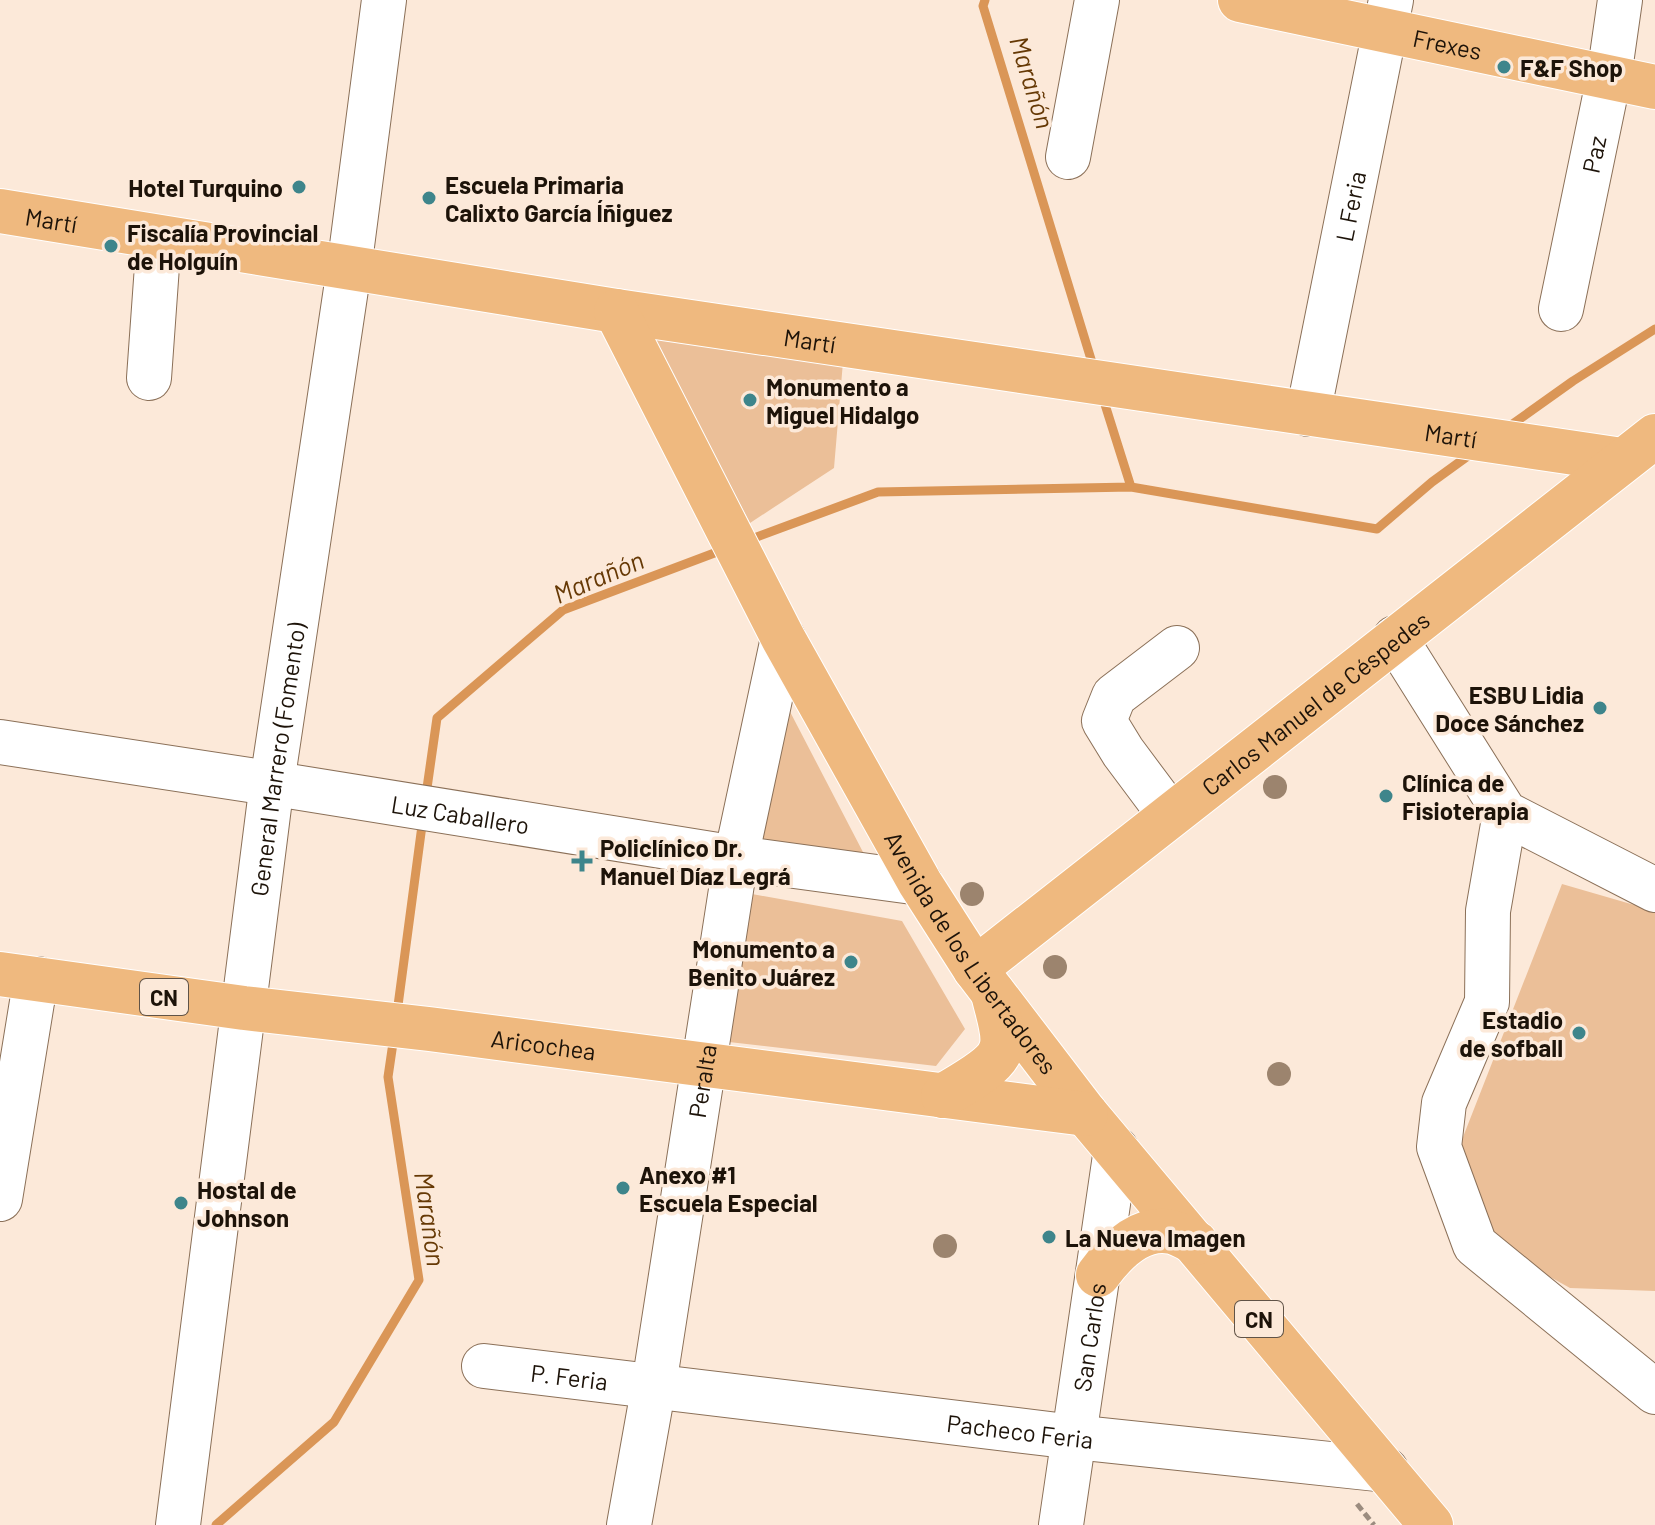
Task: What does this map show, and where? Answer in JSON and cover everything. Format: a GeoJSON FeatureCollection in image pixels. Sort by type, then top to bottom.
{"type":"FeatureCollection","features":[{"type":"Feature","properties":{"kind":"main road","name":"Frexes"},"geometry":{"type":"LineString","coordinates":[[1240,0],[1389,16],[1655,87]]}},
{"type":"Feature","properties":{"kind":"main road","name":"Martí"},"geometry":{"type":"LineString","coordinates":[[0,211],[616,311],[1539,448],[1638,448]]}},
{"type":"Feature","properties":{"kind":"main road","name":"Avenida de los Libertadores"},"geometry":{"type":"LineString","coordinates":[[616,311],[783,638],[920,883],[984,981],[1086,1114],[1431,1525]]}},
{"type":"Feature","properties":{"kind":"main road"},"geometry":{"type":"LineString","coordinates":[[1539,448],[1539,525]]}},
{"type":"Feature","properties":{"kind":"main road","name":"Carlos Manuel de Céspedes"},"geometry":{"type":"LineString","coordinates":[[984,981],[1170,815],[1638,448]]}},
{"type":"Feature","properties":{"kind":"main road","name":"Aricochea"},"geometry":{"type":"LineString","coordinates":[[19,976],[244,1008],[1086,1114]]}},
{"type":"Feature","properties":{"kind":"main road"},"geometry":{"type":"LineString","coordinates":[[943,1096],[992,1063],[1001,1049],[1002,1035],[984,981]]}},
{"type":"Feature","properties":{"kind":"main road"},"geometry":{"type":"LineString","coordinates":[[1098,1275],[1122,1246],[1147,1234],[1170,1231],[1196,1243]]}},
{"type":"Feature","properties":{"kind":"street","name":"General Marrero (Fomento)"},"geometry":{"type":"LineString","coordinates":[[179,1523],[272,783],[349,269],[384,0]]}},
{"type":"Feature","properties":{"kind":"street"},"geometry":{"type":"LineString","coordinates":[[1068,157],[1097,0]]}},
{"type":"Feature","properties":{"kind":"street","name":"Paz"},"geometry":{"type":"LineString","coordinates":[[1561,309],[1609,77],[1620,0]]}},
{"type":"Feature","properties":{"kind":"street","name":"L Feria"},"geometry":{"type":"LineString","coordinates":[[1308,414],[1389,16]]}},
{"type":"Feature","properties":{"kind":"street"},"geometry":{"type":"LineString","coordinates":[[149,378],[159,238]]}},
{"type":"Feature","properties":{"kind":"street","name":"Peralta"},"geometry":{"type":"LineString","coordinates":[[629,1525],[654,1385],[736,858],[783,638]]}},
{"type":"Feature","properties":{"kind":"street"},"geometry":{"type":"LineString","coordinates":[[1395,638],[1505,813],[1655,890]]}},
{"type":"Feature","properties":{"kind":"street"},"geometry":{"type":"LineString","coordinates":[[1170,815],[1104,721],[1114,696],[1177,648]]}},
{"type":"Feature","properties":{"kind":"street","name":"Luz Caballero"},"geometry":{"type":"LineString","coordinates":[[0,742],[736,858],[920,883]]}},
{"type":"Feature","properties":{"kind":"street"},"geometry":{"type":"LineString","coordinates":[[1505,813],[1488,911],[1487,1002],[1444,1103],[1439,1147],[1475,1245],[1655,1392]]}},
{"type":"Feature","properties":{"kind":"street"},"geometry":{"type":"LineString","coordinates":[[0,1199],[32,1002],[19,976]]}},
{"type":"Feature","properties":{"kind":"street","name":"San Carlos"},"geometry":{"type":"LineString","coordinates":[[1061,1525],[1116,1149]]}},
{"type":"Feature","properties":{"kind":"street","name":"P. Feria"},"geometry":{"type":"LineString","coordinates":[[484,1366],[654,1385]]}},
{"type":"Feature","properties":{"kind":"street","name":"Pacheco Feria"},"geometry":{"type":"LineString","coordinates":[[654,1385],[1074,1437],[1386,1470]]}},
{"type":"Feature","properties":{"kind":"shaded area"},"geometry":{"type":"Polygon","coordinates":[[[648,331],[844,350],[834,468],[750,523],[648,331]]]}},
{"type":"Feature","properties":{"kind":"shaded area"},"geometry":{"type":"Polygon","coordinates":[[[786,704],[864,854],[757,841],[786,704]]]}},
{"type":"Feature","properties":{"kind":"shaded area","name":"Estadio de sofball"},"geometry":{"type":"Polygon","coordinates":[[[1562,884],[1655,911],[1655,1291],[1570,1288],[1489,1243],[1456,1155],[1562,884]]]}},
{"type":"Feature","properties":{"kind":"shaded area"},"geometry":{"type":"Polygon","coordinates":[[[752,894],[902,921],[965,1029],[936,1066],[729,1042],[752,894]]]}},
{"type":"Feature","properties":{"kind":"waterway","name":"Marañón"},"geometry":{"type":"LineString","coordinates":[[985,0],[983,6],[1094,369]]}},
{"type":"Feature","properties":{"kind":"waterway"},"geometry":{"type":"LineString","coordinates":[[1507,428],[1655,329]]}},
{"type":"Feature","properties":{"kind":"waterway","name":"Marañón"},"geometry":{"type":"LineString","coordinates":[[1102,395],[1131,487]]}},
{"type":"Feature","properties":{"kind":"waterway","name":"Marañón"},"geometry":{"type":"LineString","coordinates":[[746,541],[878,492],[1131,487],[1377,529],[1472,453]]}},
{"type":"Feature","properties":{"kind":"waterway","name":"Marañón"},"geometry":{"type":"LineString","coordinates":[[426,795],[437,718],[563,610],[725,549]]}},
{"type":"Feature","properties":{"kind":"waterway","name":"Marañón"},"geometry":{"type":"LineString","coordinates":[[397,1013],[423,818]]}},
{"type":"Feature","properties":{"kind":"waterway","name":"Marañón"},"geometry":{"type":"LineString","coordinates":[[216,1525],[334,1422],[419,1280],[388,1077],[394,1036]]}},
{"type":"Feature","properties":{"kind":"place","name":"F&F Shop"},"geometry":{"type":"Point","coordinates":[1504,67]}},
{"type":"Feature","properties":{"kind":"place","name":"Hotel Turquino"},"geometry":{"type":"Point","coordinates":[299,187]}},
{"type":"Feature","properties":{"kind":"place","name":"Escuela Primaria Calixto García Íñiguez"},"geometry":{"type":"Point","coordinates":[429,198]}},
{"type":"Feature","properties":{"kind":"place","name":"Fiscalía Provincial de Holguín"},"geometry":{"type":"Point","coordinates":[111,246]}},
{"type":"Feature","properties":{"kind":"place","name":"Monumento a Miguel Hidalgo"},"geometry":{"type":"Point","coordinates":[750,400]}},
{"type":"Feature","properties":{"kind":"place","name":"ESBU Lidia Doce Sánchez"},"geometry":{"type":"Point","coordinates":[1600,708]}},
{"type":"Feature","properties":{"kind":"place","name":"Clínica de Fisioterapia"},"geometry":{"type":"Point","coordinates":[1386,796]}},
{"type":"Feature","properties":{"kind":"place","name":"Policlínico Dr. Manuel Díaz Legrá"},"geometry":{"type":"Point","coordinates":[582,861]}},
{"type":"Feature","properties":{"kind":"place","name":"Monumento a Benito Juárez"},"geometry":{"type":"Point","coordinates":[851,962]}},
{"type":"Feature","properties":{"kind":"place","name":"Estadio de sofball"},"geometry":{"type":"Point","coordinates":[1579,1033]}},
{"type":"Feature","properties":{"kind":"place","name":"Anexo #1 Escuela Especial"},"geometry":{"type":"Point","coordinates":[623,1188]}},
{"type":"Feature","properties":{"kind":"place","name":"Hostal de Johnson"},"geometry":{"type":"Point","coordinates":[181,1203]}},
{"type":"Feature","properties":{"kind":"place","name":"La Nueva Imagen"},"geometry":{"type":"Point","coordinates":[1049,1237]}}]}
